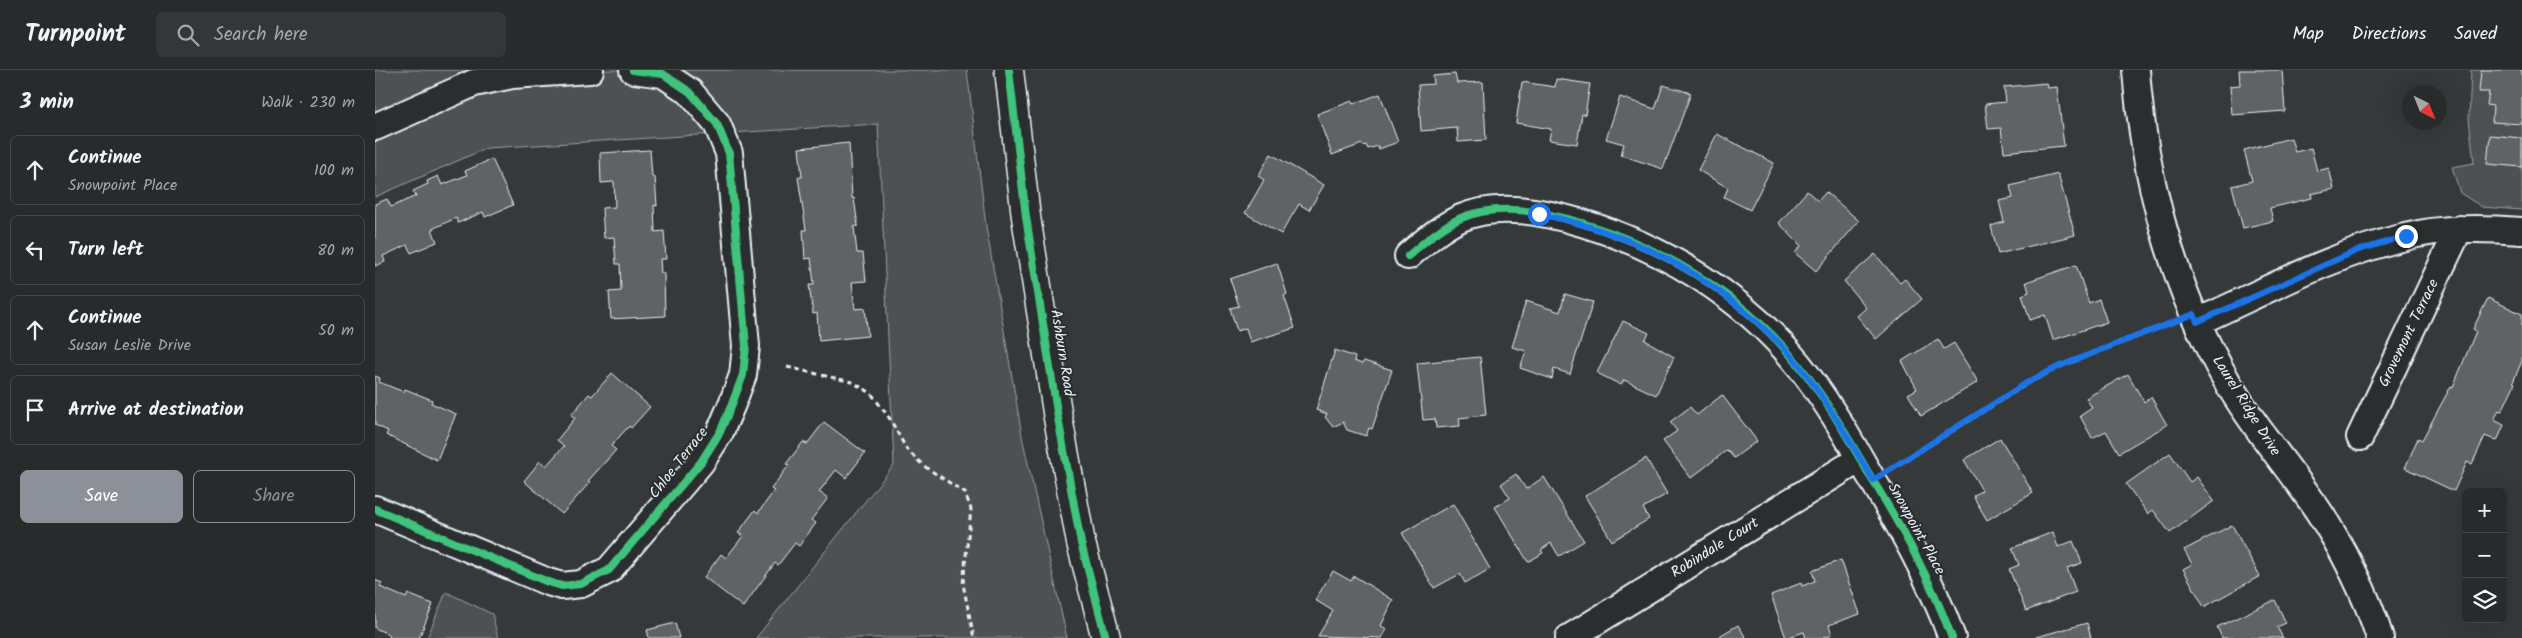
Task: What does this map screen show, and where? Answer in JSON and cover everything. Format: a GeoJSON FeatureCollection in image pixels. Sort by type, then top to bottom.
{"type":"FeatureCollection","features":[{"type":"Feature","properties":{"kind":"street"},"geometry":{"type":"LineString","coordinates":[[375,126],[474,83],[513,75],[590,70]]}},
{"type":"Feature","properties":{"kind":"street","name":"Chloe Terrace"},"geometry":{"type":"LineString","coordinates":[[375,509],[548,582],[562,586],[581,584],[609,570],[701,462],[721,432],[743,375],[746,346],[729,153],[717,124],[690,92],[663,74],[633,70]]}},
{"type":"Feature","properties":{"kind":"street","name":"Ashburn Road"},"geometry":{"type":"LineString","coordinates":[[1009,70],[1026,217],[1058,418],[1081,543],[1106,638]]}},
{"type":"Feature","properties":{"kind":"street","name":"Laurel Ridge Drive"},"geometry":{"type":"LineString","coordinates":[[2136,70],[2139,108],[2149,170],[2168,245],[2195,318],[2227,383],[2267,444],[2317,509],[2351,569],[2380,638]]}},
{"type":"Feature","properties":{"kind":"street","name":"Snowpoint Place"},"geometry":{"type":"LineString","coordinates":[[1408,256],[1433,234],[1462,218],[1505,209],[1573,221],[1638,243],[1698,275],[1726,294],[1776,340],[1816,388],[1907,536],[1935,592],[1952,638]]}},
{"type":"Feature","properties":{"kind":"street"},"geometry":{"type":"LineString","coordinates":[[2195,318],[2356,251],[2406,236],[2459,229],[2522,231]]}},
{"type":"Feature","properties":{"kind":"street","name":"Grovemont Terrace"},"geometry":{"type":"LineString","coordinates":[[2360,437],[2459,229]]}},
{"type":"Feature","properties":{"kind":"street","name":"Robindale Court"},"geometry":{"type":"LineString","coordinates":[[1569,638],[1866,469]]}},
{"type":"Feature","properties":{"kind":"path"},"geometry":{"type":"LineString","coordinates":[[1866,469],[2060,366],[2195,318]]}},
{"type":"Feature","properties":{"kind":"path"},"geometry":{"type":"LineString","coordinates":[[787,367],[852,382],[871,393],[890,419],[907,450],[924,466],[965,494],[971,509],[963,584],[974,638]]}},
{"type":"Feature","properties":{"kind":"shaded area"},"geometry":{"type":"Polygon","coordinates":[[[375,70],[967,70],[986,226],[1023,441],[1067,638],[756,638],[894,465],[878,124],[487,148],[375,197],[375,70]]]}},
{"type":"Feature","properties":{"kind":"shaded area"},"geometry":{"type":"Polygon","coordinates":[[[2471,70],[2522,70],[2522,210],[2482,207],[2460,193],[2452,167],[2474,163],[2469,119],[2471,70]]]}},
{"type":"Feature","properties":{"kind":"shaded area"},"geometry":{"type":"Polygon","coordinates":[[[446,592],[492,614],[498,638],[427,638],[446,592]]]}},
{"type":"Feature","properties":{"kind":"building"},"geometry":{"type":"Polygon","coordinates":[[[2239,70],[2282,70],[2285,111],[2232,115],[2230,86],[2240,85],[2239,70]]]}},
{"type":"Feature","properties":{"kind":"building"},"geometry":{"type":"Polygon","coordinates":[[[2481,70],[2522,70],[2522,124],[2492,122],[2493,106],[2487,105],[2489,92],[2479,92],[2481,70]]]}},
{"type":"Feature","properties":{"kind":"building"},"geometry":{"type":"Polygon","coordinates":[[[1455,74],[1457,83],[1483,82],[1486,140],[1458,142],[1457,128],[1421,131],[1418,85],[1434,84],[1433,76],[1455,74]]]}},
{"type":"Feature","properties":{"kind":"building"},"geometry":{"type":"Polygon","coordinates":[[[1556,79],[1590,84],[1585,115],[1582,114],[1577,144],[1549,140],[1551,129],[1516,123],[1522,82],[1555,87],[1556,79]]]}},
{"type":"Feature","properties":{"kind":"building"},"geometry":{"type":"Polygon","coordinates":[[[2047,83],[2048,88],[2057,87],[2064,146],[2004,152],[2001,128],[1988,129],[1985,104],[2006,102],[2004,87],[2047,83]]]}},
{"type":"Feature","properties":{"kind":"building"},"geometry":{"type":"Polygon","coordinates":[[[1663,85],[1691,93],[1663,169],[1621,155],[1624,144],[1606,139],[1620,97],[1655,109],[1663,85]]]}},
{"type":"Feature","properties":{"kind":"building"},"geometry":{"type":"Polygon","coordinates":[[[1380,94],[1398,142],[1379,149],[1378,146],[1368,149],[1366,145],[1363,146],[1362,144],[1332,155],[1317,114],[1352,101],[1353,104],[1380,94]]]}},
{"type":"Feature","properties":{"kind":"building"},"geometry":{"type":"Polygon","coordinates":[[[1717,134],[1774,163],[1750,210],[1724,197],[1728,188],[1698,170],[1717,134]]]}},
{"type":"Feature","properties":{"kind":"building"},"geometry":{"type":"Polygon","coordinates":[[[2490,135],[2522,138],[2522,167],[2487,164],[2490,135]]]}},
{"type":"Feature","properties":{"kind":"building"},"geometry":{"type":"Polygon","coordinates":[[[2291,138],[2295,152],[2311,148],[2317,171],[2329,168],[2334,189],[2311,194],[2312,198],[2270,208],[2273,221],[2243,228],[2232,186],[2252,181],[2244,150],[2291,138]]]}},
{"type":"Feature","properties":{"kind":"building"},"geometry":{"type":"Polygon","coordinates":[[[849,143],[852,198],[854,198],[858,226],[854,227],[857,253],[863,253],[866,281],[852,282],[855,309],[865,308],[868,336],[819,341],[817,313],[813,314],[809,285],[814,285],[811,258],[805,259],[803,230],[806,230],[798,177],[802,177],[799,148],[849,143]]]}},
{"type":"Feature","properties":{"kind":"building"},"geometry":{"type":"Polygon","coordinates":[[[650,150],[652,177],[655,177],[657,206],[654,205],[655,232],[664,231],[666,259],[660,259],[661,273],[664,273],[665,316],[611,319],[609,292],[621,291],[620,264],[616,264],[614,237],[604,238],[602,208],[615,207],[614,182],[601,183],[600,153],[650,150]]]}},
{"type":"Feature","properties":{"kind":"building"},"geometry":{"type":"Polygon","coordinates":[[[1271,154],[1324,185],[1309,210],[1299,204],[1281,234],[1245,213],[1264,180],[1258,176],[1271,154]]]}},
{"type":"Feature","properties":{"kind":"building"},"geometry":{"type":"Polygon","coordinates":[[[492,159],[513,205],[485,217],[483,212],[458,223],[456,218],[432,229],[437,242],[411,253],[407,245],[383,256],[385,262],[375,266],[375,204],[387,199],[391,207],[416,196],[413,191],[428,184],[427,181],[438,176],[442,185],[467,175],[465,171],[492,159]]]}},
{"type":"Feature","properties":{"kind":"building"},"geometry":{"type":"Polygon","coordinates":[[[2058,174],[2075,235],[1998,254],[1991,226],[2004,222],[1999,201],[2013,198],[2010,186],[2058,174]]]}},
{"type":"Feature","properties":{"kind":"building"},"geometry":{"type":"Polygon","coordinates":[[[1807,191],[1818,201],[1826,192],[1859,221],[1816,271],[1795,253],[1801,246],[1779,223],[1807,191]]]}},
{"type":"Feature","properties":{"kind":"building"},"geometry":{"type":"Polygon","coordinates":[[[1875,254],[1900,283],[1905,279],[1922,299],[1876,339],[1857,316],[1866,308],[1844,281],[1875,254]]]}},
{"type":"Feature","properties":{"kind":"building"},"geometry":{"type":"Polygon","coordinates":[[[1277,263],[1287,294],[1284,296],[1295,328],[1250,342],[1246,328],[1237,331],[1230,308],[1239,306],[1230,279],[1277,263]]]}},
{"type":"Feature","properties":{"kind":"building"},"geometry":{"type":"Polygon","coordinates":[[[2076,265],[2089,303],[2099,299],[2107,322],[2053,340],[2045,315],[2030,320],[2022,295],[2029,292],[2026,282],[2076,265]]]}},
{"type":"Feature","properties":{"kind":"building"},"geometry":{"type":"Polygon","coordinates":[[[1565,294],[1593,302],[1570,374],[1554,369],[1552,379],[1520,368],[1526,351],[1512,347],[1526,301],[1560,312],[1565,294]]]}},
{"type":"Feature","properties":{"kind":"building"},"geometry":{"type":"Polygon","coordinates":[[[2488,298],[2522,314],[2522,361],[2513,382],[2515,383],[2502,411],[2499,410],[2494,420],[2504,425],[2497,441],[2485,436],[2472,464],[2467,462],[2454,491],[2405,468],[2418,438],[2422,440],[2451,386],[2453,387],[2476,331],[2473,329],[2488,298]]]}},
{"type":"Feature","properties":{"kind":"building"},"geometry":{"type":"Polygon","coordinates":[[[1623,321],[1649,333],[1645,340],[1674,357],[1656,395],[1624,380],[1621,385],[1597,373],[1623,321]]]}},
{"type":"Feature","properties":{"kind":"building"},"geometry":{"type":"Polygon","coordinates":[[[1938,339],[1944,349],[1954,343],[1978,382],[1921,416],[1908,394],[1917,389],[1902,361],[1938,339]]]}},
{"type":"Feature","properties":{"kind":"building"},"geometry":{"type":"Polygon","coordinates":[[[1335,350],[1355,357],[1354,361],[1362,364],[1364,361],[1392,370],[1372,429],[1369,428],[1366,436],[1347,430],[1343,422],[1333,427],[1325,417],[1327,414],[1316,410],[1335,350]]]}},
{"type":"Feature","properties":{"kind":"building"},"geometry":{"type":"Polygon","coordinates":[[[1480,357],[1486,415],[1459,418],[1460,426],[1436,428],[1435,419],[1423,420],[1417,363],[1480,357]]]}},
{"type":"Feature","properties":{"kind":"building"},"geometry":{"type":"Polygon","coordinates":[[[612,373],[650,407],[611,446],[616,450],[562,514],[524,481],[540,461],[546,466],[564,446],[557,440],[575,418],[571,415],[589,394],[592,396],[612,373]]]}},
{"type":"Feature","properties":{"kind":"building"},"geometry":{"type":"Polygon","coordinates":[[[2128,374],[2144,402],[2151,397],[2167,425],[2119,453],[2106,431],[2092,438],[2080,416],[2092,408],[2086,398],[2128,374]]]}},
{"type":"Feature","properties":{"kind":"building"},"geometry":{"type":"Polygon","coordinates":[[[375,376],[380,378],[379,382],[404,392],[405,389],[432,400],[431,403],[456,414],[437,460],[386,435],[388,431],[375,425],[375,376]]]}},
{"type":"Feature","properties":{"kind":"building"},"geometry":{"type":"Polygon","coordinates":[[[1722,395],[1757,441],[1734,458],[1727,450],[1691,478],[1663,441],[1677,431],[1670,422],[1690,407],[1697,415],[1722,395]]]}},
{"type":"Feature","properties":{"kind":"building"},"geometry":{"type":"Polygon","coordinates":[[[824,422],[865,453],[846,478],[836,470],[819,492],[828,498],[811,520],[816,523],[799,546],[795,543],[778,565],[775,563],[743,607],[704,577],[721,554],[726,558],[743,536],[738,533],[755,510],[758,513],[774,491],[771,489],[789,465],[786,464],[803,442],[807,444],[824,422]]]}},
{"type":"Feature","properties":{"kind":"building"},"geometry":{"type":"Polygon","coordinates":[[[2000,438],[2033,493],[1987,520],[1973,496],[1982,490],[1964,460],[2000,438]]]}},
{"type":"Feature","properties":{"kind":"building"},"geometry":{"type":"Polygon","coordinates":[[[2170,453],[2190,482],[2197,477],[2214,501],[2170,533],[2153,510],[2148,514],[2126,484],[2170,453]]]}},
{"type":"Feature","properties":{"kind":"building"},"geometry":{"type":"Polygon","coordinates":[[[1646,458],[1667,494],[1643,508],[1649,519],[1612,541],[1585,496],[1646,458]]]}},
{"type":"Feature","properties":{"kind":"building"},"geometry":{"type":"Polygon","coordinates":[[[1516,474],[1526,489],[1544,477],[1584,541],[1559,556],[1551,543],[1541,550],[1543,553],[1528,562],[1495,507],[1510,498],[1501,484],[1516,474]]]}},
{"type":"Feature","properties":{"kind":"building"},"geometry":{"type":"Polygon","coordinates":[[[1453,504],[1490,569],[1465,583],[1460,574],[1434,588],[1402,533],[1453,504]]]}},
{"type":"Feature","properties":{"kind":"building"},"geometry":{"type":"Polygon","coordinates":[[[2232,525],[2260,576],[2204,607],[2183,569],[2192,564],[2184,550],[2232,525]]]}},
{"type":"Feature","properties":{"kind":"building"},"geometry":{"type":"Polygon","coordinates":[[[2053,532],[2058,547],[2073,541],[2082,563],[2067,568],[2076,592],[2026,611],[2009,569],[2019,565],[2012,548],[2053,532]]]}},
{"type":"Feature","properties":{"kind":"building"},"geometry":{"type":"Polygon","coordinates":[[[1841,560],[1860,614],[1829,625],[1832,634],[1822,638],[1806,638],[1804,632],[1786,638],[1771,595],[1801,583],[1802,586],[1815,581],[1812,571],[1841,560]]]}},
{"type":"Feature","properties":{"kind":"building"},"geometry":{"type":"Polygon","coordinates":[[[1333,571],[1351,581],[1354,576],[1393,600],[1381,626],[1387,629],[1382,638],[1318,636],[1333,611],[1315,600],[1333,571]]]}},
{"type":"Feature","properties":{"kind":"building"},"geometry":{"type":"Polygon","coordinates":[[[375,580],[382,583],[380,587],[406,598],[408,594],[433,604],[419,638],[389,638],[390,635],[375,628],[375,580]]]}},
{"type":"Feature","properties":{"kind":"building"},"geometry":{"type":"Polygon","coordinates":[[[2275,600],[2286,623],[2277,627],[2283,638],[2222,638],[2217,627],[2275,600]]]}},
{"type":"Feature","properties":{"kind":"building"},"geometry":{"type":"Polygon","coordinates":[[[675,623],[679,638],[649,638],[647,630],[675,623]]]}},
{"type":"Feature","properties":{"kind":"building"},"geometry":{"type":"Polygon","coordinates":[[[2087,623],[2091,638],[2036,638],[2036,637],[2087,623]]]}},
{"type":"Feature","properties":{"kind":"building"},"geometry":{"type":"Polygon","coordinates":[[[1738,625],[1746,638],[1716,638],[1738,625]]]}},
{"type":"Feature","properties":{"kind":"cycle path"},"geometry":{"type":"LineString","coordinates":[[375,509],[548,582],[562,586],[581,584],[609,570],[701,462],[720,432],[743,375],[746,346],[729,153],[717,124],[690,92],[663,74],[633,70]]}},
{"type":"Feature","properties":{"kind":"cycle path"},"geometry":{"type":"LineString","coordinates":[[1009,70],[1026,217],[1058,418],[1081,543],[1106,638]]}},
{"type":"Feature","properties":{"kind":"cycle path"},"geometry":{"type":"LineString","coordinates":[[1408,256],[1440,230],[1461,218],[1490,210],[1521,210],[1553,215],[1613,233],[1643,246],[1701,277],[1753,317],[1776,339],[1798,364],[1827,403],[1904,534],[1925,574],[1952,638]]}},
{"type":"Feature","properties":{"kind":"route"},"geometry":{"type":"LineString","coordinates":[[1539,214],[1606,230],[1638,243],[1669,258],[1726,294],[1776,340],[1797,363],[1816,388],[1873,480],[2028,382],[2060,366],[2194,314],[2197,322],[2356,251],[2406,236]]}}]}
